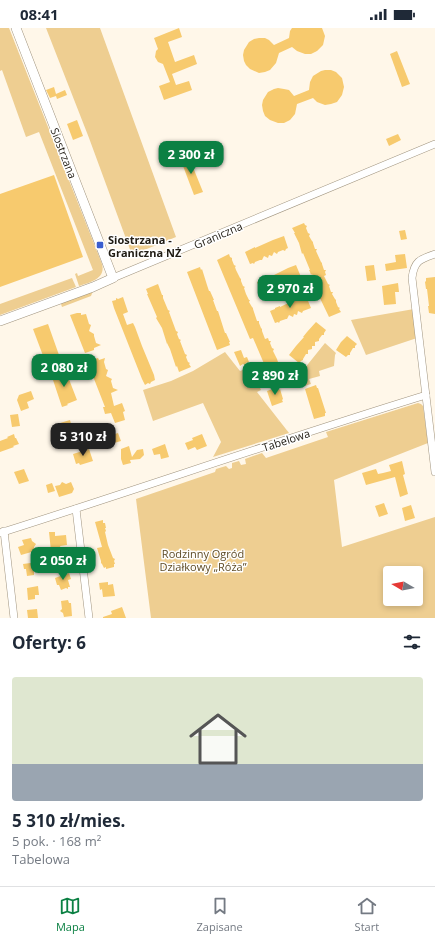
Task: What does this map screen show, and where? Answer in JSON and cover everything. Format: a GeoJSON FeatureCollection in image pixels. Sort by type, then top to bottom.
{"type":"FeatureCollection","features":[{"type":"Feature","properties":{"kind":"street","name":"Siostrzana"},"geometry":{"type":"LineString","coordinates":[[16,28],[113,278]]}},
{"type":"Feature","properties":{"kind":"street","name":"Graniczna"},"geometry":{"type":"LineString","coordinates":[[0,321],[93,287],[435,144]]}},
{"type":"Feature","properties":{"kind":"street"},"geometry":{"type":"LineString","coordinates":[[435,254],[423,258],[416,264],[412,278],[435,472]]}},
{"type":"Feature","properties":{"kind":"street","name":"Tabelowa"},"geometry":{"type":"LineString","coordinates":[[2,532],[426,395]]}},
{"type":"Feature","properties":{"kind":"street"},"geometry":{"type":"LineString","coordinates":[[76,509],[89,618]]}},
{"type":"Feature","properties":{"kind":"street"},"geometry":{"type":"LineString","coordinates":[[2,532],[14,618]]}},
{"type":"Feature","properties":{"kind":"green space"},"geometry":{"type":"Polygon","coordinates":[[[0,28],[9,28],[102,264],[102,273],[96,279],[79,286],[75,274],[77,273],[78,276],[93,270],[39,132],[26,137],[2,70],[0,71],[0,28]]]}},
{"type":"Feature","properties":{"kind":"green space"},"geometry":{"type":"Polygon","coordinates":[[[46,28],[100,28],[176,237],[132,255],[89,138],[46,28]]]}},
{"type":"Feature","properties":{"kind":"green space"},"geometry":{"type":"Polygon","coordinates":[[[72,278],[76,287],[0,315],[0,304],[72,278]]]}},
{"type":"Feature","properties":{"kind":"green space"},"geometry":{"type":"Polygon","coordinates":[[[93,291],[91,296],[62,307],[62,302],[93,291]]]}},
{"type":"Feature","properties":{"kind":"green space"},"geometry":{"type":"Polygon","coordinates":[[[414,309],[417,338],[366,355],[351,320],[414,309]]]}},
{"type":"Feature","properties":{"kind":"green space"},"geometry":{"type":"Polygon","coordinates":[[[325,343],[336,353],[334,366],[319,371],[320,376],[309,379],[311,384],[301,387],[298,378],[296,379],[325,343]]]}},
{"type":"Feature","properties":{"kind":"green space"},"geometry":{"type":"Polygon","coordinates":[[[225,352],[240,371],[251,367],[261,390],[257,392],[289,433],[213,457],[221,442],[203,403],[153,421],[143,390],[171,381],[193,371],[225,352]]]}},
{"type":"Feature","properties":{"kind":"green space","name":"Rodzinny Ogród Działkowy „Róża”"},"geometry":{"type":"Polygon","coordinates":[[[418,403],[423,406],[428,443],[334,480],[342,547],[435,517],[435,618],[151,618],[136,499],[215,472],[216,469],[226,466],[229,469],[232,468],[232,463],[239,461],[241,465],[246,464],[245,459],[262,453],[266,458],[328,437],[326,432],[418,403]]]}},
{"type":"Feature","properties":{"kind":"building"},"geometry":{"type":"Polygon","coordinates":[[[179,28],[182,37],[168,42],[175,62],[194,55],[197,64],[172,74],[176,85],[189,81],[192,90],[164,100],[159,86],[170,82],[163,64],[158,62],[155,57],[158,49],[154,38],[179,28]]]}},
{"type":"Feature","properties":{"kind":"building"},"geometry":{"type":"Polygon","coordinates":[[[292,28],[322,28],[325,36],[323,45],[311,54],[305,54],[292,47],[279,53],[276,63],[270,70],[265,72],[259,73],[250,69],[246,65],[243,55],[249,42],[254,39],[265,38],[274,45],[289,38],[292,28]]]}},
{"type":"Feature","properties":{"kind":"building"},"geometry":{"type":"Polygon","coordinates":[[[397,51],[410,84],[402,87],[390,54],[397,51]]]}},
{"type":"Feature","properties":{"kind":"building"},"geometry":{"type":"Polygon","coordinates":[[[325,70],[336,72],[342,78],[344,87],[342,95],[337,102],[325,105],[317,102],[313,98],[297,104],[295,114],[290,120],[284,123],[278,123],[265,116],[262,105],[268,92],[278,88],[289,90],[294,96],[309,90],[310,82],[313,76],[325,70]]]}},
{"type":"Feature","properties":{"kind":"building"},"geometry":{"type":"Polygon","coordinates":[[[54,87],[56,94],[65,90],[67,95],[57,99],[56,96],[50,98],[46,90],[54,87]]]}},
{"type":"Feature","properties":{"kind":"building"},"geometry":{"type":"Polygon","coordinates":[[[77,120],[83,136],[73,140],[67,124],[77,120]]]}},
{"type":"Feature","properties":{"kind":"building"},"geometry":{"type":"Polygon","coordinates":[[[398,134],[401,140],[389,146],[386,139],[398,134]]]}},
{"type":"Feature","properties":{"kind":"building"},"geometry":{"type":"Polygon","coordinates":[[[188,155],[203,192],[194,195],[180,158],[188,155]]]}},
{"type":"Feature","properties":{"kind":"building"},"geometry":{"type":"Polygon","coordinates":[[[54,175],[83,257],[0,287],[0,194],[54,175]]]}},
{"type":"Feature","properties":{"kind":"building"},"geometry":{"type":"Polygon","coordinates":[[[304,223],[307,226],[306,228],[310,234],[309,236],[315,249],[317,249],[316,251],[324,270],[326,270],[326,275],[324,276],[330,285],[331,292],[333,292],[332,294],[338,307],[340,308],[339,309],[341,312],[329,317],[317,292],[315,286],[317,286],[292,228],[304,223]]]}},
{"type":"Feature","properties":{"kind":"building"},"geometry":{"type":"Polygon","coordinates":[[[405,230],[407,239],[401,240],[399,231],[405,230]]]}},
{"type":"Feature","properties":{"kind":"building"},"geometry":{"type":"Polygon","coordinates":[[[284,236],[288,248],[285,251],[283,250],[277,254],[274,252],[272,256],[269,255],[268,258],[264,256],[262,260],[255,262],[254,264],[250,264],[245,252],[284,236]]]}},
{"type":"Feature","properties":{"kind":"building"},"geometry":{"type":"Polygon","coordinates":[[[229,254],[234,265],[236,266],[236,270],[243,286],[245,287],[246,294],[250,300],[249,302],[253,308],[257,321],[259,321],[265,339],[268,338],[269,341],[271,341],[270,343],[274,349],[273,351],[278,362],[280,362],[279,364],[284,375],[271,380],[253,338],[250,339],[217,260],[229,254]]]}},
{"type":"Feature","properties":{"kind":"building"},"geometry":{"type":"Polygon","coordinates":[[[405,254],[407,268],[386,271],[385,264],[396,262],[395,255],[405,254]]]}},
{"type":"Feature","properties":{"kind":"building"},"geometry":{"type":"Polygon","coordinates":[[[296,265],[301,277],[298,278],[298,280],[289,283],[286,281],[285,286],[276,286],[275,290],[273,289],[262,294],[257,282],[296,265]]]}},
{"type":"Feature","properties":{"kind":"building"},"geometry":{"type":"Polygon","coordinates":[[[374,265],[376,280],[367,281],[365,266],[374,265]]]}},
{"type":"Feature","properties":{"kind":"building"},"geometry":{"type":"Polygon","coordinates":[[[200,267],[214,300],[225,333],[230,342],[230,345],[217,350],[187,272],[200,267]]]}},
{"type":"Feature","properties":{"kind":"building"},"geometry":{"type":"Polygon","coordinates":[[[435,277],[435,314],[429,313],[425,282],[426,278],[435,277]]]}},
{"type":"Feature","properties":{"kind":"building"},"geometry":{"type":"Polygon","coordinates":[[[398,283],[399,292],[395,292],[396,304],[384,305],[382,286],[398,283]]]}},
{"type":"Feature","properties":{"kind":"building"},"geometry":{"type":"Polygon","coordinates":[[[158,284],[191,367],[179,372],[147,294],[146,289],[158,284]]]}},
{"type":"Feature","properties":{"kind":"building"},"geometry":{"type":"Polygon","coordinates":[[[306,296],[311,308],[303,311],[302,313],[298,311],[297,315],[294,314],[293,317],[289,315],[287,319],[280,321],[279,323],[275,323],[270,311],[306,296]]]}},
{"type":"Feature","properties":{"kind":"building"},"geometry":{"type":"Polygon","coordinates":[[[123,297],[128,312],[123,314],[127,325],[133,323],[154,375],[155,380],[150,384],[148,383],[145,385],[142,379],[114,308],[112,301],[116,300],[116,298],[118,299],[123,297]]]}},
{"type":"Feature","properties":{"kind":"building"},"geometry":{"type":"Polygon","coordinates":[[[81,313],[81,315],[86,314],[89,324],[91,325],[89,331],[94,334],[96,343],[101,345],[94,348],[94,350],[85,353],[70,315],[81,313]]]}},
{"type":"Feature","properties":{"kind":"building"},"geometry":{"type":"Polygon","coordinates":[[[316,322],[326,330],[324,335],[322,335],[319,341],[315,342],[315,346],[312,346],[312,349],[308,350],[308,354],[306,354],[303,360],[299,363],[289,355],[316,322]]]}},
{"type":"Feature","properties":{"kind":"building"},"geometry":{"type":"Polygon","coordinates":[[[48,324],[59,355],[45,361],[33,329],[48,324]]]}},
{"type":"Feature","properties":{"kind":"building"},"geometry":{"type":"Polygon","coordinates":[[[347,336],[357,344],[355,348],[353,348],[350,355],[346,357],[336,350],[347,336]]]}},
{"type":"Feature","properties":{"kind":"building"},"geometry":{"type":"Polygon","coordinates":[[[241,350],[244,358],[247,357],[249,362],[240,366],[234,352],[241,350]]]}},
{"type":"Feature","properties":{"kind":"building"},"geometry":{"type":"Polygon","coordinates":[[[98,358],[99,360],[105,358],[104,362],[106,369],[108,370],[106,376],[112,379],[111,381],[113,388],[118,390],[111,393],[114,406],[122,403],[125,411],[123,412],[125,420],[115,423],[111,413],[105,414],[103,407],[105,407],[87,361],[98,358]]]}},
{"type":"Feature","properties":{"kind":"building"},"geometry":{"type":"Polygon","coordinates":[[[65,369],[77,400],[62,407],[51,374],[65,369]]]}},
{"type":"Feature","properties":{"kind":"building"},"geometry":{"type":"Polygon","coordinates":[[[316,385],[326,413],[325,416],[314,419],[305,389],[316,385]]]}},
{"type":"Feature","properties":{"kind":"building"},"geometry":{"type":"Polygon","coordinates":[[[278,387],[279,390],[280,389],[283,402],[272,406],[267,391],[278,387]]]}},
{"type":"Feature","properties":{"kind":"building"},"geometry":{"type":"Polygon","coordinates":[[[31,391],[34,399],[27,402],[29,408],[21,411],[17,400],[19,395],[31,391]]]}},
{"type":"Feature","properties":{"kind":"building"},"geometry":{"type":"Polygon","coordinates":[[[18,414],[20,426],[12,427],[10,415],[18,414]]]}},
{"type":"Feature","properties":{"kind":"building"},"geometry":{"type":"Polygon","coordinates":[[[70,420],[73,435],[66,438],[65,433],[63,434],[60,423],[70,420]]]}},
{"type":"Feature","properties":{"kind":"building"},"geometry":{"type":"Polygon","coordinates":[[[118,433],[121,441],[114,443],[112,435],[118,433]]]}},
{"type":"Feature","properties":{"kind":"building"},"geometry":{"type":"Polygon","coordinates":[[[14,434],[19,444],[0,452],[0,441],[14,434]]]}},
{"type":"Feature","properties":{"kind":"building"},"geometry":{"type":"Polygon","coordinates":[[[202,434],[207,446],[197,450],[195,447],[188,450],[185,443],[202,434]]]}},
{"type":"Feature","properties":{"kind":"building"},"geometry":{"type":"Polygon","coordinates":[[[165,444],[169,457],[161,459],[160,454],[154,455],[152,449],[165,444]]]}},
{"type":"Feature","properties":{"kind":"building"},"geometry":{"type":"Polygon","coordinates":[[[129,446],[132,457],[137,450],[143,449],[144,455],[140,459],[130,460],[131,463],[123,465],[121,459],[121,449],[129,446]]]}},
{"type":"Feature","properties":{"kind":"building"},"geometry":{"type":"Polygon","coordinates":[[[89,449],[93,461],[80,465],[79,463],[76,464],[73,454],[89,449]]]}},
{"type":"Feature","properties":{"kind":"building"},"geometry":{"type":"Polygon","coordinates":[[[402,461],[405,474],[403,475],[408,494],[400,497],[395,477],[366,485],[362,473],[376,469],[378,474],[391,471],[389,465],[402,461]]]}},
{"type":"Feature","properties":{"kind":"building"},"geometry":{"type":"Polygon","coordinates":[[[24,469],[29,481],[19,484],[14,472],[24,469]]]}},
{"type":"Feature","properties":{"kind":"building"},"geometry":{"type":"Polygon","coordinates":[[[62,482],[66,484],[71,482],[74,489],[72,493],[59,497],[55,486],[60,485],[62,482]]]}},
{"type":"Feature","properties":{"kind":"building"},"geometry":{"type":"Polygon","coordinates":[[[52,483],[55,491],[48,493],[46,485],[52,483]]]}},
{"type":"Feature","properties":{"kind":"building"},"geometry":{"type":"Polygon","coordinates":[[[384,503],[388,514],[379,517],[375,506],[384,503]]]}},
{"type":"Feature","properties":{"kind":"building"},"geometry":{"type":"Polygon","coordinates":[[[411,505],[415,518],[405,521],[402,508],[411,505]]]}},
{"type":"Feature","properties":{"kind":"building"},"geometry":{"type":"Polygon","coordinates":[[[103,520],[106,528],[105,532],[108,545],[113,558],[115,559],[114,567],[106,569],[106,567],[104,568],[101,563],[97,548],[102,547],[95,522],[103,520]]]}},
{"type":"Feature","properties":{"kind":"building"},"geometry":{"type":"Polygon","coordinates":[[[49,532],[55,532],[55,536],[66,535],[67,545],[60,546],[61,549],[51,551],[49,532]]]}},
{"type":"Feature","properties":{"kind":"building"},"geometry":{"type":"Polygon","coordinates":[[[31,538],[36,544],[34,547],[35,551],[21,555],[18,547],[24,545],[22,540],[31,538]]]}},
{"type":"Feature","properties":{"kind":"building"},"geometry":{"type":"Polygon","coordinates":[[[38,562],[39,571],[34,571],[34,575],[27,576],[26,569],[24,569],[23,564],[38,562]]]}},
{"type":"Feature","properties":{"kind":"building"},"geometry":{"type":"Polygon","coordinates":[[[69,573],[71,579],[68,580],[70,587],[68,587],[68,589],[66,588],[61,590],[59,585],[57,585],[55,578],[69,573]]]}},
{"type":"Feature","properties":{"kind":"building"},"geometry":{"type":"Polygon","coordinates":[[[108,582],[108,585],[113,584],[115,596],[103,597],[102,589],[100,590],[99,583],[108,582]]]}},
{"type":"Feature","properties":{"kind":"building"},"geometry":{"type":"Polygon","coordinates":[[[38,586],[39,595],[35,595],[35,599],[28,600],[27,588],[38,586]]]}},
{"type":"Feature","properties":{"kind":"building"},"geometry":{"type":"Polygon","coordinates":[[[68,600],[69,603],[71,603],[72,616],[64,617],[63,613],[60,611],[62,609],[61,601],[68,600]]]}},
{"type":"Feature","properties":{"kind":"building"},"geometry":{"type":"Polygon","coordinates":[[[122,607],[126,618],[103,618],[112,614],[111,611],[122,607]]]}},
{"type":"Feature","properties":{"kind":"building"},"geometry":{"type":"Polygon","coordinates":[[[37,609],[38,618],[28,618],[27,610],[37,609]]]}},
{"type":"Feature","properties":{"kind":"place","name":"Siostrzana - Graniczna NŻ"},"geometry":{"type":"Point","coordinates":[100,245]}}]}
